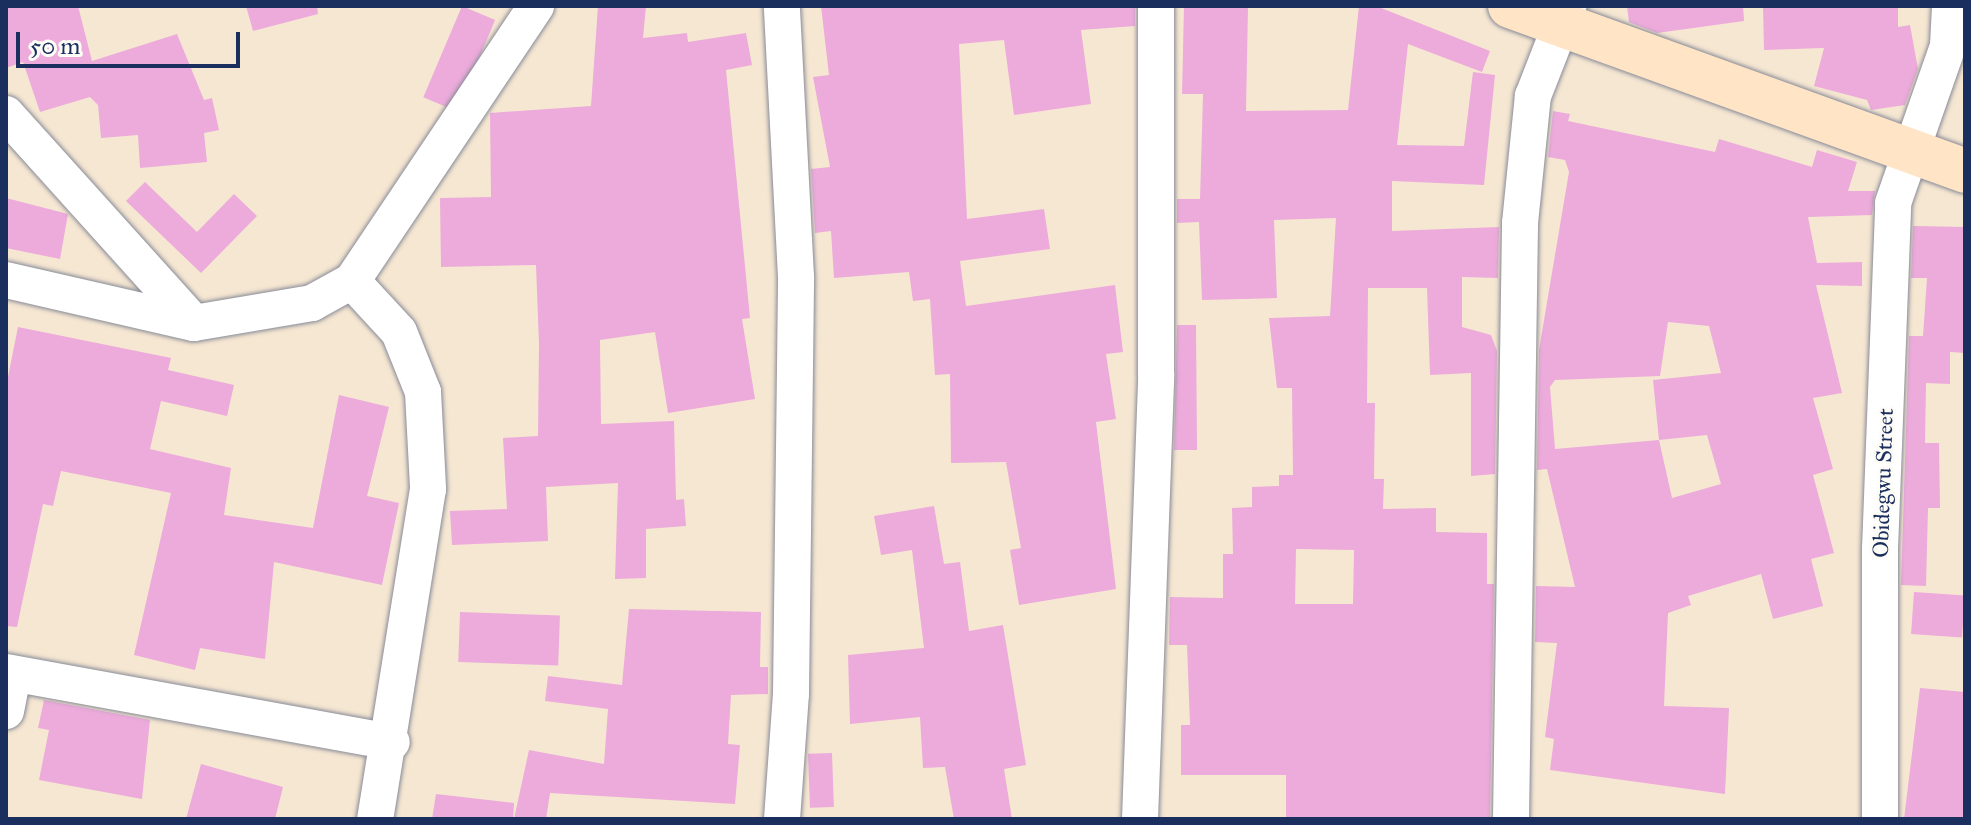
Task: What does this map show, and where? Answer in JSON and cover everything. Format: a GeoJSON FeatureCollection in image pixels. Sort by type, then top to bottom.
{"type":"FeatureCollection","features":[{"type":"Feature","properties":{"kind":"street"},"geometry":{"type":"LineString","coordinates":[[6,280],[194,323],[304,305],[352,281],[536,6]]}},
{"type":"Feature","properties":{"kind":"street"},"geometry":{"type":"LineString","coordinates":[[782,6],[796,277],[791,694],[782,819]]}},
{"type":"Feature","properties":{"kind":"street"},"geometry":{"type":"LineString","coordinates":[[1140,819],[1156,374],[1156,6]]}},
{"type":"Feature","properties":{"kind":"street"},"geometry":{"type":"LineString","coordinates":[[1510,6],[1565,17],[1965,171]]}},
{"type":"Feature","properties":{"kind":"street","name":"Obidegwu Street"},"geometry":{"type":"LineString","coordinates":[[1880,819],[1880,549],[1892,217],[1907,149],[1944,61],[1950,6]]}},
{"type":"Feature","properties":{"kind":"street"},"geometry":{"type":"LineString","coordinates":[[1511,819],[1520,223],[1533,96],[1565,17]]}},
{"type":"Feature","properties":{"kind":"street"},"geometry":{"type":"LineString","coordinates":[[6,114],[194,323]]}},
{"type":"Feature","properties":{"kind":"street"},"geometry":{"type":"LineString","coordinates":[[352,281],[399,332],[423,392],[428,489],[392,742],[375,819]]}},
{"type":"Feature","properties":{"kind":"street"},"geometry":{"type":"LineString","coordinates":[[6,711],[10,673],[392,742]]}},
{"type":"Feature","properties":{"kind":"building"},"geometry":{"type":"Polygon","coordinates":[[[6,6],[78,6],[92,61],[177,34],[204,100],[212,98],[219,130],[204,133],[207,162],[140,168],[138,135],[101,138],[98,105],[90,97],[40,112],[23,62],[6,68],[6,6]]]}},
{"type":"Feature","properties":{"kind":"building"},"geometry":{"type":"Polygon","coordinates":[[[246,6],[317,6],[318,14],[253,31],[246,6]]]}},
{"type":"Feature","properties":{"kind":"building"},"geometry":{"type":"Polygon","coordinates":[[[462,6],[495,20],[456,111],[423,97],[462,6]]]}},
{"type":"Feature","properties":{"kind":"building"},"geometry":{"type":"Polygon","coordinates":[[[598,6],[646,6],[643,38],[687,33],[688,42],[746,33],[752,65],[726,70],[750,318],[742,319],[755,399],[668,413],[655,332],[600,340],[601,424],[674,421],[676,500],[684,499],[686,526],[646,529],[646,578],[615,579],[618,483],[546,487],[548,541],[452,545],[450,511],[507,509],[503,438],[538,436],[539,344],[536,265],[441,267],[440,198],[491,197],[490,113],[591,106],[598,6]]]}},
{"type":"Feature","properties":{"kind":"building"},"geometry":{"type":"Polygon","coordinates":[[[821,6],[1135,6],[1135,26],[1081,30],[1091,104],[1014,115],[1004,40],[959,44],[967,219],[1044,209],[1050,249],[960,261],[966,306],[1115,285],[1123,352],[1106,354],[1116,419],[1096,422],[1116,589],[1019,605],[1010,550],[1021,548],[1006,462],[951,463],[950,374],[935,375],[930,299],[913,301],[909,272],[834,278],[831,231],[815,233],[811,169],[830,167],[813,77],[829,75],[821,6]]]}},
{"type":"Feature","properties":{"kind":"building"},"geometry":{"type":"Polygon","coordinates":[[[1184,6],[1248,6],[1246,111],[1348,110],[1359,6],[1376,6],[1490,51],[1482,72],[1408,44],[1397,145],[1464,146],[1473,72],[1495,75],[1484,185],[1392,181],[1392,231],[1499,227],[1498,278],[1462,277],[1462,327],[1491,335],[1497,351],[1495,474],[1471,476],[1471,373],[1430,375],[1427,288],[1368,288],[1367,403],[1375,403],[1374,479],[1384,479],[1383,509],[1436,508],[1436,532],[1487,533],[1487,584],[1494,584],[1490,819],[1286,819],[1286,775],[1181,775],[1181,725],[1190,725],[1187,645],[1169,645],[1170,597],[1223,598],[1223,554],[1233,554],[1232,508],[1252,507],[1252,487],[1279,486],[1279,475],[1293,475],[1292,388],[1277,388],[1269,318],[1330,316],[1336,218],[1274,220],[1277,298],[1202,300],[1199,222],[1177,223],[1177,199],[1200,199],[1203,94],[1182,94],[1184,6]],[[1296,549],[1295,604],[1353,604],[1354,550],[1296,549]]]}},
{"type":"Feature","properties":{"kind":"building"},"geometry":{"type":"Polygon","coordinates":[[[1627,6],[1743,6],[1744,21],[1657,33],[1629,22],[1627,6]]]}},
{"type":"Feature","properties":{"kind":"building"},"geometry":{"type":"Polygon","coordinates":[[[1763,6],[1898,6],[1898,27],[1910,25],[1918,69],[1905,105],[1871,110],[1867,100],[1814,86],[1824,48],[1764,50],[1763,6]]]}},
{"type":"Feature","properties":{"kind":"building"},"geometry":{"type":"Polygon","coordinates":[[[1553,111],[1570,114],[1568,121],[1715,152],[1719,139],[1812,167],[1817,150],[1857,162],[1848,191],[1875,191],[1872,215],[1808,217],[1817,263],[1862,262],[1862,286],[1816,285],[1842,393],[1813,398],[1833,469],[1813,475],[1834,553],[1811,559],[1823,606],[1773,619],[1761,574],[1688,596],[1691,605],[1668,613],[1664,706],[1729,708],[1725,794],[1550,770],[1554,739],[1545,737],[1557,643],[1535,642],[1536,586],[1575,587],[1547,469],[1537,470],[1539,350],[1569,172],[1565,160],[1548,157],[1553,111]],[[1668,322],[1660,376],[1555,380],[1550,387],[1555,449],[1659,440],[1653,380],[1721,373],[1709,326],[1668,322]],[[1707,435],[1659,440],[1672,498],[1721,484],[1707,435]]]}},
{"type":"Feature","properties":{"kind":"building"},"geometry":{"type":"Polygon","coordinates":[[[145,182],[197,232],[234,194],[257,216],[201,273],[126,201],[145,182]]]}},
{"type":"Feature","properties":{"kind":"building"},"geometry":{"type":"Polygon","coordinates":[[[6,198],[68,214],[60,259],[6,248],[6,198]]]}},
{"type":"Feature","properties":{"kind":"building"},"geometry":{"type":"Polygon","coordinates":[[[1913,226],[1965,227],[1965,353],[1950,352],[1950,384],[1926,383],[1925,443],[1939,443],[1940,508],[1928,508],[1926,586],[1901,585],[1909,336],[1923,336],[1927,278],[1911,278],[1913,226]]]}},
{"type":"Feature","properties":{"kind":"building"},"geometry":{"type":"Polygon","coordinates":[[[1177,325],[1196,325],[1197,450],[1174,450],[1177,325]]]}},
{"type":"Feature","properties":{"kind":"building"},"geometry":{"type":"Polygon","coordinates":[[[18,327],[171,358],[168,370],[234,385],[227,416],[161,401],[150,449],[231,468],[224,515],[313,528],[339,395],[389,407],[367,496],[399,503],[382,585],[274,562],[265,659],[200,648],[195,670],[134,655],[171,493],[61,471],[53,506],[43,504],[17,627],[6,626],[6,387],[18,327]]]}},
{"type":"Feature","properties":{"kind":"building"},"geometry":{"type":"Polygon","coordinates":[[[934,506],[944,564],[960,562],[969,631],[1003,625],[1026,765],[1004,769],[1012,819],[954,819],[945,767],[923,768],[920,717],[850,724],[848,655],[924,648],[912,550],[881,555],[874,516],[934,506]]]}},
{"type":"Feature","properties":{"kind":"building"},"geometry":{"type":"Polygon","coordinates":[[[1914,592],[1965,596],[1962,637],[1911,634],[1914,592]]]}},
{"type":"Feature","properties":{"kind":"building"},"geometry":{"type":"Polygon","coordinates":[[[629,609],[761,612],[760,667],[768,667],[768,694],[731,695],[728,744],[740,745],[735,804],[550,793],[546,819],[514,819],[529,750],[604,764],[608,709],[545,701],[548,676],[622,685],[629,609]]]}},
{"type":"Feature","properties":{"kind":"building"},"geometry":{"type":"Polygon","coordinates":[[[460,612],[560,615],[558,665],[458,662],[460,612]]]}},
{"type":"Feature","properties":{"kind":"building"},"geometry":{"type":"Polygon","coordinates":[[[1920,688],[1965,692],[1965,819],[1904,819],[1920,688]]]}},
{"type":"Feature","properties":{"kind":"building"},"geometry":{"type":"Polygon","coordinates":[[[44,700],[150,720],[142,799],[39,780],[49,730],[38,728],[44,700]]]}},
{"type":"Feature","properties":{"kind":"building"},"geometry":{"type":"Polygon","coordinates":[[[832,753],[834,807],[810,808],[808,754],[832,753]]]}},
{"type":"Feature","properties":{"kind":"building"},"geometry":{"type":"Polygon","coordinates":[[[201,764],[283,787],[275,819],[186,819],[201,764]]]}},
{"type":"Feature","properties":{"kind":"building"},"geometry":{"type":"Polygon","coordinates":[[[436,794],[514,803],[513,819],[432,819],[436,794]]]}}]}
